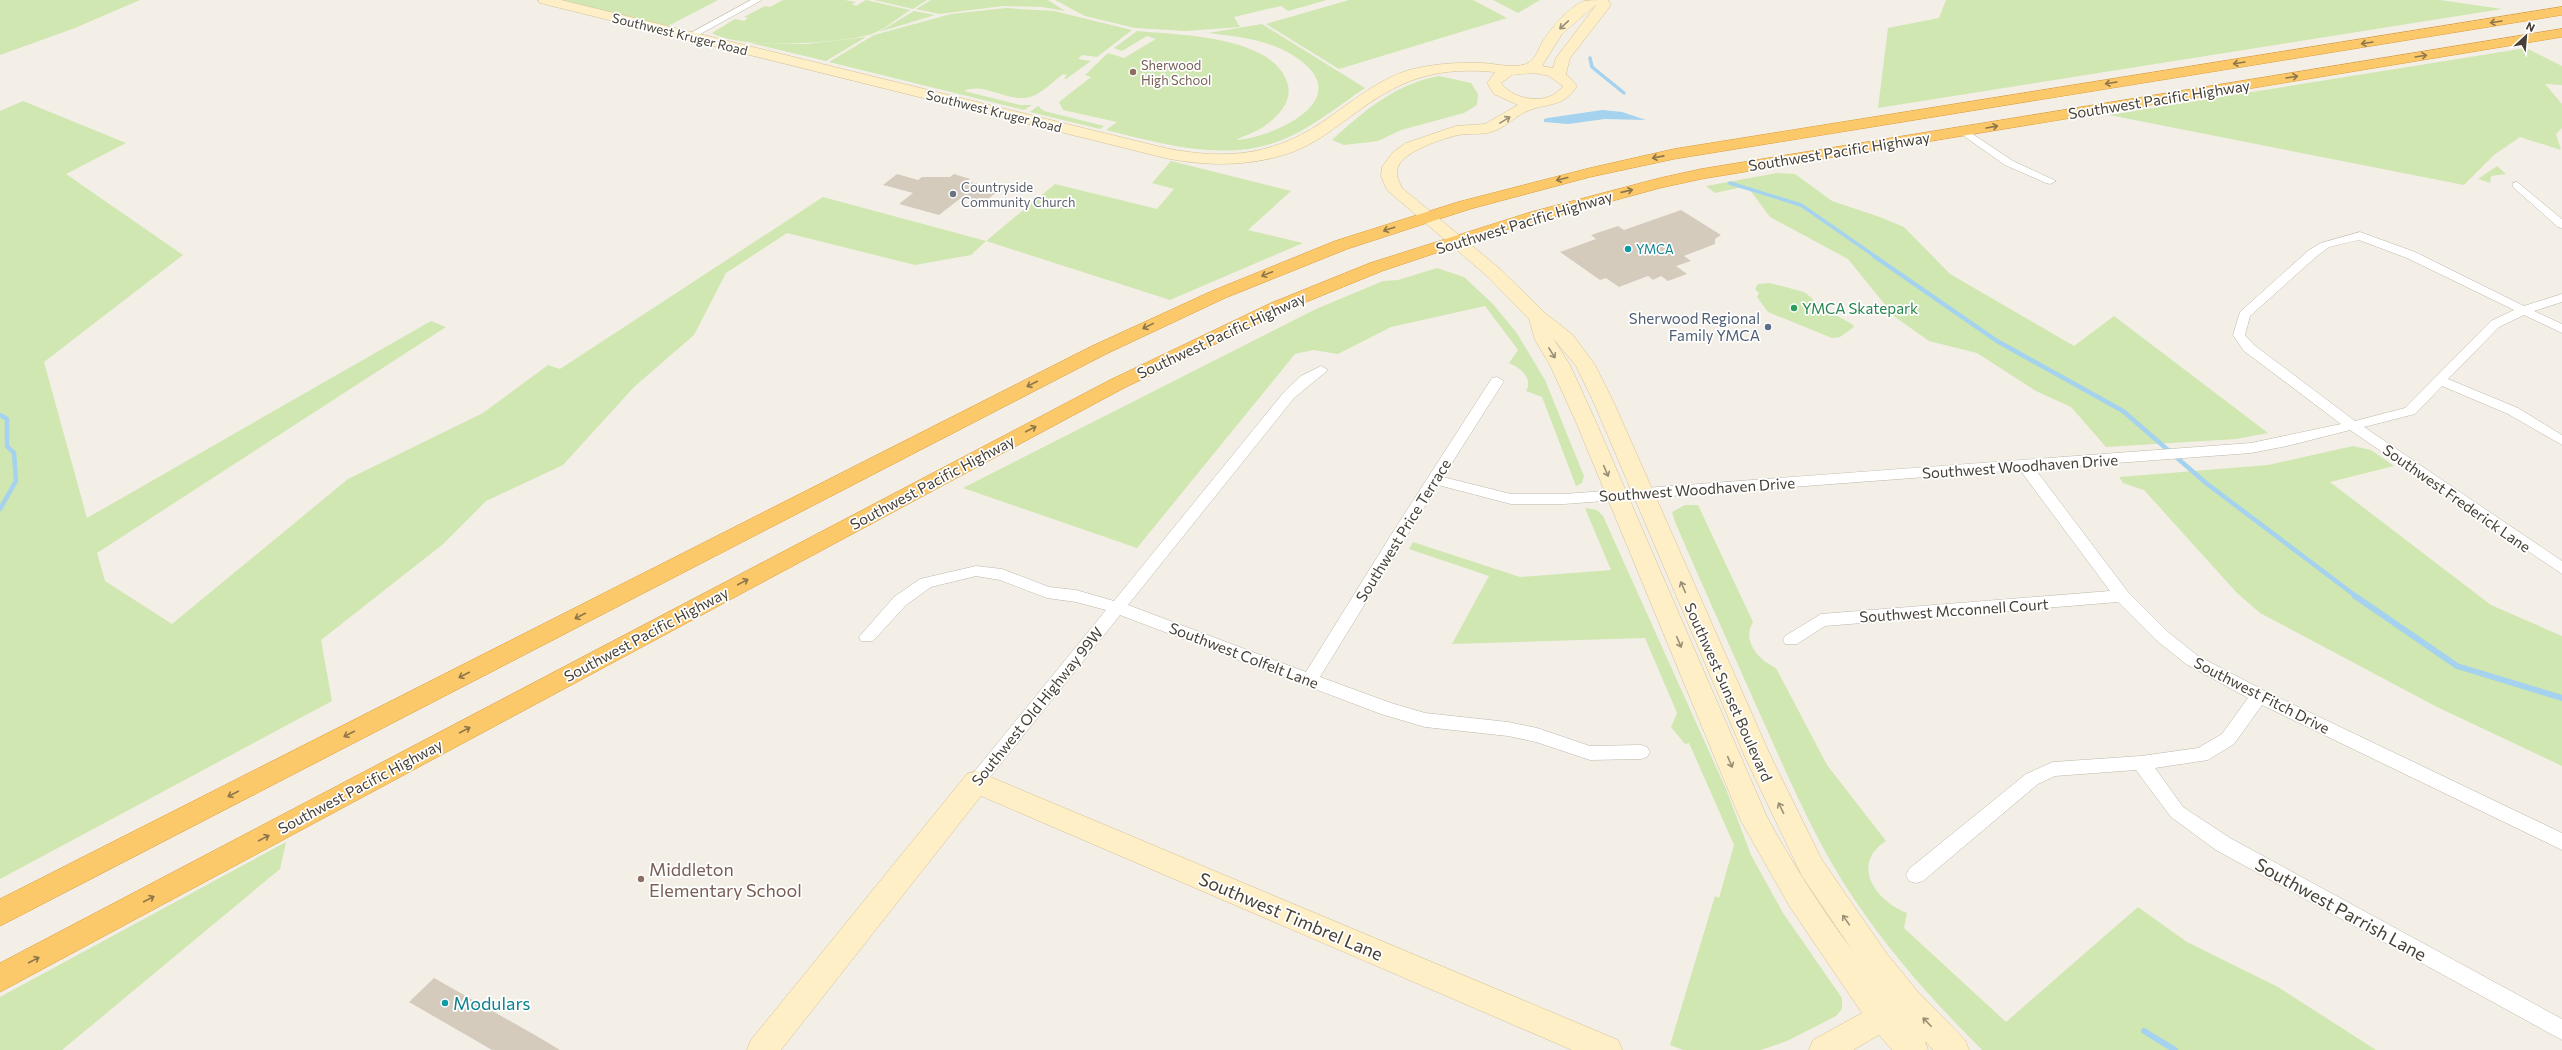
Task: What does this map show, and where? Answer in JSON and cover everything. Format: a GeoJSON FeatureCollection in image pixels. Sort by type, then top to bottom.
{"type":"FeatureCollection","features":[{"type":"Feature","properties":{"kind":"highway","name":"Southwest Pacific Highway"},"geometry":{"type":"LineString","coordinates":[[0,913],[1099,350],[1259,277],[1341,245],[1426,217],[1543,184],[1674,154],[2562,11]]}},
{"type":"Feature","properties":{"kind":"highway","name":"Southwest Pacific Highway"},"geometry":{"type":"LineString","coordinates":[[0,978],[1117,384],[1300,298],[1376,267],[1455,241],[1582,203],[1694,176],[1798,157],[1965,132],[2562,33]]}},
{"type":"Feature","properties":{"kind":"main road","name":"Southwest Kruger Road"},"geometry":{"type":"LineString","coordinates":[[545,0],[1160,152],[1204,158],[1252,156],[1293,146],[1310,137],[1394,81],[1430,70],[1452,66],[1512,70],[1528,69],[1559,75]]}},
{"type":"Feature","properties":{"kind":"main road"},"geometry":{"type":"LineString","coordinates":[[1528,69],[1541,61],[1554,35],[1562,26],[1594,0]]}},
{"type":"Feature","properties":{"kind":"main road"},"geometry":{"type":"LineString","coordinates":[[1468,129],[1488,128],[1504,121],[1520,109],[1563,97],[1568,92],[1570,86],[1559,75],[1563,58],[1604,5],[1602,0]]}},
{"type":"Feature","properties":{"kind":"main road","name":"Southwest Kruger Road"},"geometry":{"type":"LineString","coordinates":[[1430,70],[1462,72],[1498,88],[1522,101],[1546,102]]}},
{"type":"Feature","properties":{"kind":"main road"},"geometry":{"type":"LineString","coordinates":[[1468,129],[1494,109],[1498,88],[1496,78],[1503,73],[1512,70]]}},
{"type":"Feature","properties":{"kind":"main road","name":"Southwest Sunset Boulevard"},"geometry":{"type":"LineString","coordinates":[[1468,129],[1412,146],[1399,155],[1390,167],[1389,176],[1395,190],[1493,272],[1538,317],[1566,339],[1585,365],[1604,403],[1793,831],[1833,901],[1876,964],[1907,1002],[1954,1050]]}},
{"type":"Feature","properties":{"kind":"main road","name":"Southwest Sunset Boulevard"},"geometry":{"type":"LineString","coordinates":[[1538,317],[1544,340],[1560,365],[1755,821],[1798,896],[1881,1018],[1912,1050]]}},
{"type":"Feature","properties":{"kind":"main road","name":"Southwest Old Highway 99W"},"geometry":{"type":"LineString","coordinates":[[762,1050],[976,782]]}},
{"type":"Feature","properties":{"kind":"main road","name":"Southwest Timbrel Lane"},"geometry":{"type":"LineString","coordinates":[[976,782],[1607,1050]]}},
{"type":"Feature","properties":{"kind":"main road"},"geometry":{"type":"LineString","coordinates":[[1824,1050],[1907,1002]]}},
{"type":"Feature","properties":{"kind":"street"},"geometry":{"type":"LineString","coordinates":[[690,36],[758,0]]}},
{"type":"Feature","properties":{"kind":"street"},"geometry":{"type":"LineString","coordinates":[[1965,132],[2009,163],[2050,181]]}},
{"type":"Feature","properties":{"kind":"street"},"geometry":{"type":"LineString","coordinates":[[2518,185],[2562,225]]}},
{"type":"Feature","properties":{"kind":"street","name":"Southwest Frederick Lane"},"geometry":{"type":"LineString","coordinates":[[2525,310],[2411,255],[2360,236],[2325,245],[2244,315],[2239,335],[2249,348],[2353,426],[2527,547],[2562,569]]}},
{"type":"Feature","properties":{"kind":"street","name":"Southwest Woodhaven Drive"},"geometry":{"type":"LineString","coordinates":[[1434,479],[1511,499],[1564,499],[1642,492],[2025,466],[2251,448],[2353,426],[2410,411],[2441,381],[2470,348],[2495,324],[2525,310],[2562,298]]}},
{"type":"Feature","properties":{"kind":"street"},"geometry":{"type":"LineString","coordinates":[[2525,310],[2562,329]]}},
{"type":"Feature","properties":{"kind":"street","name":"Southwest Old Highway 99W"},"geometry":{"type":"LineString","coordinates":[[976,782],[1289,395],[1306,379],[1321,370]]}},
{"type":"Feature","properties":{"kind":"street","name":"Southwest Price Terrace"},"geometry":{"type":"LineString","coordinates":[[1310,680],[1434,479],[1497,381]]}},
{"type":"Feature","properties":{"kind":"street"},"geometry":{"type":"LineString","coordinates":[[2441,381],[2513,411],[2562,441]]}},
{"type":"Feature","properties":{"kind":"street","name":"Southwest Fitch Drive"},"geometry":{"type":"LineString","coordinates":[[2025,466],[2122,596],[2162,636],[2192,660],[2259,696],[2562,842]]}},
{"type":"Feature","properties":{"kind":"street","name":"Southwest Colfelt Lane"},"geometry":{"type":"LineString","coordinates":[[867,637],[900,601],[926,583],[976,571],[1002,575],[1047,592],[1076,596],[1116,607],[1387,709],[1425,720],[1508,728],[1537,735],[1590,753],[1641,752]]}},
{"type":"Feature","properties":{"kind":"street","name":"Southwest Mcconnell Court"},"geometry":{"type":"LineString","coordinates":[[1791,640],[1821,620],[2122,596]]}},
{"type":"Feature","properties":{"kind":"street"},"geometry":{"type":"LineString","coordinates":[[1916,875],[2032,779],[2053,769],[2141,763],[2202,755],[2228,739],[2259,696]]}},
{"type":"Feature","properties":{"kind":"street","name":"Southwest Parrish Lane"},"geometry":{"type":"LineString","coordinates":[[2141,763],[2177,812],[2223,844],[2562,1030]]}},
{"type":"Feature","properties":{"kind":"green space"},"geometry":{"type":"Polygon","coordinates":[[[0,0],[140,0],[75,28],[0,55],[0,0]]]}},
{"type":"Feature","properties":{"kind":"green space"},"geometry":{"type":"Polygon","coordinates":[[[562,0],[718,0],[668,26],[562,0]]]}},
{"type":"Feature","properties":{"kind":"green space"},"geometry":{"type":"Polygon","coordinates":[[[783,0],[845,0],[856,2],[852,4],[856,6],[866,0],[910,10],[874,33],[854,38],[813,42],[766,43],[744,42],[725,38],[712,33],[735,19],[744,21],[748,18],[744,17],[765,6],[770,7],[783,0]]]}},
{"type":"Feature","properties":{"kind":"green space"},"geometry":{"type":"Polygon","coordinates":[[[874,0],[927,0],[913,9],[874,0]]]}},
{"type":"Feature","properties":{"kind":"green space"},"geometry":{"type":"Polygon","coordinates":[[[931,0],[1048,0],[1065,11],[1042,7],[1003,6],[939,14],[916,9],[931,0]]]}},
{"type":"Feature","properties":{"kind":"green space"},"geometry":{"type":"Polygon","coordinates":[[[1055,0],[1327,0],[1288,11],[1281,6],[1234,17],[1240,27],[1186,31],[1135,28],[1085,16],[1055,0]]]}},
{"type":"Feature","properties":{"kind":"green space"},"geometry":{"type":"Polygon","coordinates":[[[1349,0],[1473,0],[1507,18],[1339,69],[1266,24],[1349,0]]]}},
{"type":"Feature","properties":{"kind":"green space"},"geometry":{"type":"Polygon","coordinates":[[[1493,0],[1540,0],[1518,13],[1493,0]]]}},
{"type":"Feature","properties":{"kind":"green space"},"geometry":{"type":"Polygon","coordinates":[[[1946,0],[2440,0],[2502,9],[1878,108],[1888,28],[1939,18],[1946,0]]]}},
{"type":"Feature","properties":{"kind":"green space"},"geometry":{"type":"Polygon","coordinates":[[[1006,8],[1054,11],[1132,30],[1097,57],[1082,55],[1078,59],[1091,61],[1066,79],[1064,78],[1067,75],[1063,74],[1045,89],[1033,96],[1015,98],[980,89],[964,91],[1020,105],[1032,105],[1024,110],[829,62],[874,35],[951,14],[1006,8]]]}},
{"type":"Feature","properties":{"kind":"green space"},"geometry":{"type":"Polygon","coordinates":[[[914,11],[935,15],[879,32],[914,11]]]}},
{"type":"Feature","properties":{"kind":"green space"},"geometry":{"type":"Polygon","coordinates":[[[1262,24],[1365,88],[1320,119],[1293,135],[1270,144],[1247,149],[1224,151],[1176,146],[1106,130],[1117,122],[1063,110],[1059,102],[1091,77],[1085,75],[1108,53],[1124,58],[1156,39],[1147,36],[1122,51],[1114,48],[1137,31],[1199,37],[1245,47],[1265,56],[1279,68],[1288,85],[1289,91],[1286,103],[1271,121],[1255,132],[1236,140],[1265,134],[1298,118],[1311,107],[1318,94],[1317,81],[1307,66],[1285,51],[1248,39],[1208,33],[1262,24]]]}},
{"type":"Feature","properties":{"kind":"green space"},"geometry":{"type":"Polygon","coordinates":[[[866,37],[826,61],[750,43],[807,44],[866,37]]]}},
{"type":"Feature","properties":{"kind":"green space"},"geometry":{"type":"Polygon","coordinates":[[[2526,48],[2562,66],[2562,85],[2545,84],[2562,104],[2562,128],[2556,134],[2561,150],[2520,137],[2494,155],[2464,185],[2109,115],[2526,48]]]}},
{"type":"Feature","properties":{"kind":"green space"},"geometry":{"type":"Polygon","coordinates":[[[1439,76],[1471,83],[1478,94],[1477,105],[1464,113],[1401,130],[1378,141],[1344,145],[1332,140],[1368,109],[1394,92],[1408,85],[1439,76]]]}},
{"type":"Feature","properties":{"kind":"green space"},"geometry":{"type":"Polygon","coordinates":[[[23,101],[126,143],[66,174],[183,255],[44,362],[87,518],[431,321],[446,327],[97,553],[105,581],[172,624],[348,479],[483,413],[548,365],[560,369],[823,197],[986,241],[971,255],[915,265],[787,233],[726,273],[694,335],[634,387],[563,465],[486,501],[442,545],[321,640],[332,701],[0,879],[0,111],[23,101]]]}},
{"type":"Feature","properties":{"kind":"green space"},"geometry":{"type":"Polygon","coordinates":[[[1038,106],[1044,111],[1104,126],[1100,129],[1030,112],[1038,106]]]}},
{"type":"Feature","properties":{"kind":"green space"},"geometry":{"type":"Polygon","coordinates":[[[1171,161],[1291,191],[1248,230],[1303,243],[1170,300],[986,241],[1055,184],[1157,209],[1174,189],[1152,183],[1171,161]]]}},
{"type":"Feature","properties":{"kind":"green space"},"geometry":{"type":"Polygon","coordinates":[[[2497,166],[2506,174],[2491,176],[2490,183],[2478,179],[2497,166]]]}},
{"type":"Feature","properties":{"kind":"green space"},"geometry":{"type":"Polygon","coordinates":[[[1777,173],[1795,174],[1832,201],[1904,227],[1950,274],[2074,346],[2114,316],[2268,433],[2236,439],[2106,447],[2071,407],[2036,391],[1977,353],[1929,341],[1895,317],[1848,259],[1770,217],[1747,186],[1715,193],[1706,186],[1777,173]]]}},
{"type":"Feature","properties":{"kind":"green space"},"geometry":{"type":"Polygon","coordinates":[[[1437,268],[1464,277],[1492,303],[1516,332],[1545,380],[1584,476],[1582,483],[1576,486],[1542,397],[1526,391],[1528,386],[1527,377],[1521,370],[1509,363],[1518,350],[1485,306],[1391,327],[1338,354],[1313,350],[1295,354],[1137,548],[963,488],[1316,309],[1383,281],[1398,280],[1437,268]]]}},
{"type":"Feature","properties":{"kind":"green space","name":"YMCA Skatepark"},"geometry":{"type":"Polygon","coordinates":[[[1770,283],[1804,292],[1812,298],[1814,303],[1852,324],[1854,327],[1840,337],[1832,338],[1768,312],[1757,297],[1759,293],[1755,289],[1758,284],[1770,283]]]}},
{"type":"Feature","properties":{"kind":"green space"},"geometry":{"type":"Polygon","coordinates":[[[2353,446],[2371,450],[2394,466],[2330,482],[2491,605],[2562,636],[2562,766],[2437,707],[2260,613],[2237,593],[2144,490],[2123,483],[2119,477],[2268,465],[2353,446]]]}},
{"type":"Feature","properties":{"kind":"green space"},"geometry":{"type":"Polygon","coordinates":[[[1685,505],[1698,505],[1753,622],[1749,636],[1754,649],[1758,655],[1776,668],[1827,765],[1886,841],[1875,850],[1870,860],[1868,871],[1871,881],[1877,891],[1885,900],[1907,913],[1904,928],[2006,1022],[2138,907],[2187,942],[2278,987],[2376,1050],[1982,1050],[1947,1014],[1898,959],[1854,899],[1816,835],[1784,768],[1675,522],[1672,512],[1685,505]]]}},
{"type":"Feature","properties":{"kind":"green space"},"geometry":{"type":"Polygon","coordinates":[[[1585,508],[1597,510],[1603,516],[1726,789],[1751,855],[1783,913],[1842,998],[1842,1009],[1836,1016],[1787,1041],[1761,1050],[1683,1050],[1670,1045],[1715,896],[1719,898],[1734,845],[1689,743],[1685,744],[1671,727],[1677,713],[1645,638],[1452,644],[1489,576],[1409,549],[1413,542],[1520,577],[1611,570],[1585,508]]]}},
{"type":"Feature","properties":{"kind":"green space"},"geometry":{"type":"Polygon","coordinates":[[[286,842],[280,869],[62,1050],[0,1050],[0,997],[286,842]]]}},
{"type":"Feature","properties":{"kind":"water"},"geometry":{"type":"Polygon","coordinates":[[[1602,110],[1622,112],[1646,120],[1605,119],[1568,124],[1544,122],[1544,119],[1548,118],[1602,110]]]}},
{"type":"Feature","properties":{"kind":"building","name":"Countryside Community Church"},"geometry":{"type":"Polygon","coordinates":[[[897,174],[918,180],[922,177],[950,177],[954,174],[970,179],[967,181],[999,190],[982,204],[961,198],[939,215],[899,204],[913,193],[883,185],[897,174]]]}},
{"type":"Feature","properties":{"kind":"building","name":"YMCA"},"geometry":{"type":"Polygon","coordinates":[[[1681,210],[1721,235],[1715,239],[1715,244],[1684,256],[1691,261],[1676,266],[1687,274],[1668,281],[1661,276],[1653,280],[1648,276],[1619,287],[1606,278],[1600,280],[1560,252],[1596,239],[1591,235],[1618,226],[1624,230],[1681,210]]]}},
{"type":"Feature","properties":{"kind":"building"},"geometry":{"type":"Polygon","coordinates":[[[434,978],[560,1050],[492,1050],[409,1002],[434,978]]]}},
{"type":"Feature","properties":{"kind":"waterway"},"geometry":{"type":"LineString","coordinates":[[1590,58],[1592,67],[1624,93]]}},
{"type":"Feature","properties":{"kind":"waterway"},"geometry":{"type":"LineString","coordinates":[[1730,183],[1801,205],[1876,257]]}},
{"type":"Feature","properties":{"kind":"waterway"},"geometry":{"type":"LineString","coordinates":[[1874,256],[1997,341],[2123,411],[2206,483],[2357,597]]}},
{"type":"Feature","properties":{"kind":"waterway"},"geometry":{"type":"LineString","coordinates":[[0,415],[7,419],[7,446],[14,453],[16,481],[0,509]]}},
{"type":"Feature","properties":{"kind":"waterway"},"geometry":{"type":"LineString","coordinates":[[2355,596],[2457,666],[2562,698]]}},
{"type":"Feature","properties":{"kind":"waterway"},"geometry":{"type":"LineString","coordinates":[[2144,1031],[2175,1050]]}},
{"type":"Feature","properties":{"kind":"place","name":"Sherwood High School"},"geometry":{"type":"Point","coordinates":[1133,72]}},
{"type":"Feature","properties":{"kind":"place","name":"Countryside Community Church"},"geometry":{"type":"Point","coordinates":[953,194]}},
{"type":"Feature","properties":{"kind":"place","name":"YMCA"},"geometry":{"type":"Point","coordinates":[1628,249]}},
{"type":"Feature","properties":{"kind":"place","name":"YMCA Skatepark"},"geometry":{"type":"Point","coordinates":[1794,308]}},
{"type":"Feature","properties":{"kind":"place","name":"Sherwood Regional Family YMCA"},"geometry":{"type":"Point","coordinates":[1768,327]}},
{"type":"Feature","properties":{"kind":"place","name":"Middleton Elementary School"},"geometry":{"type":"Point","coordinates":[641,879]}},
{"type":"Feature","properties":{"kind":"place","name":"Modulars"},"geometry":{"type":"Point","coordinates":[445,1003]}}]}
